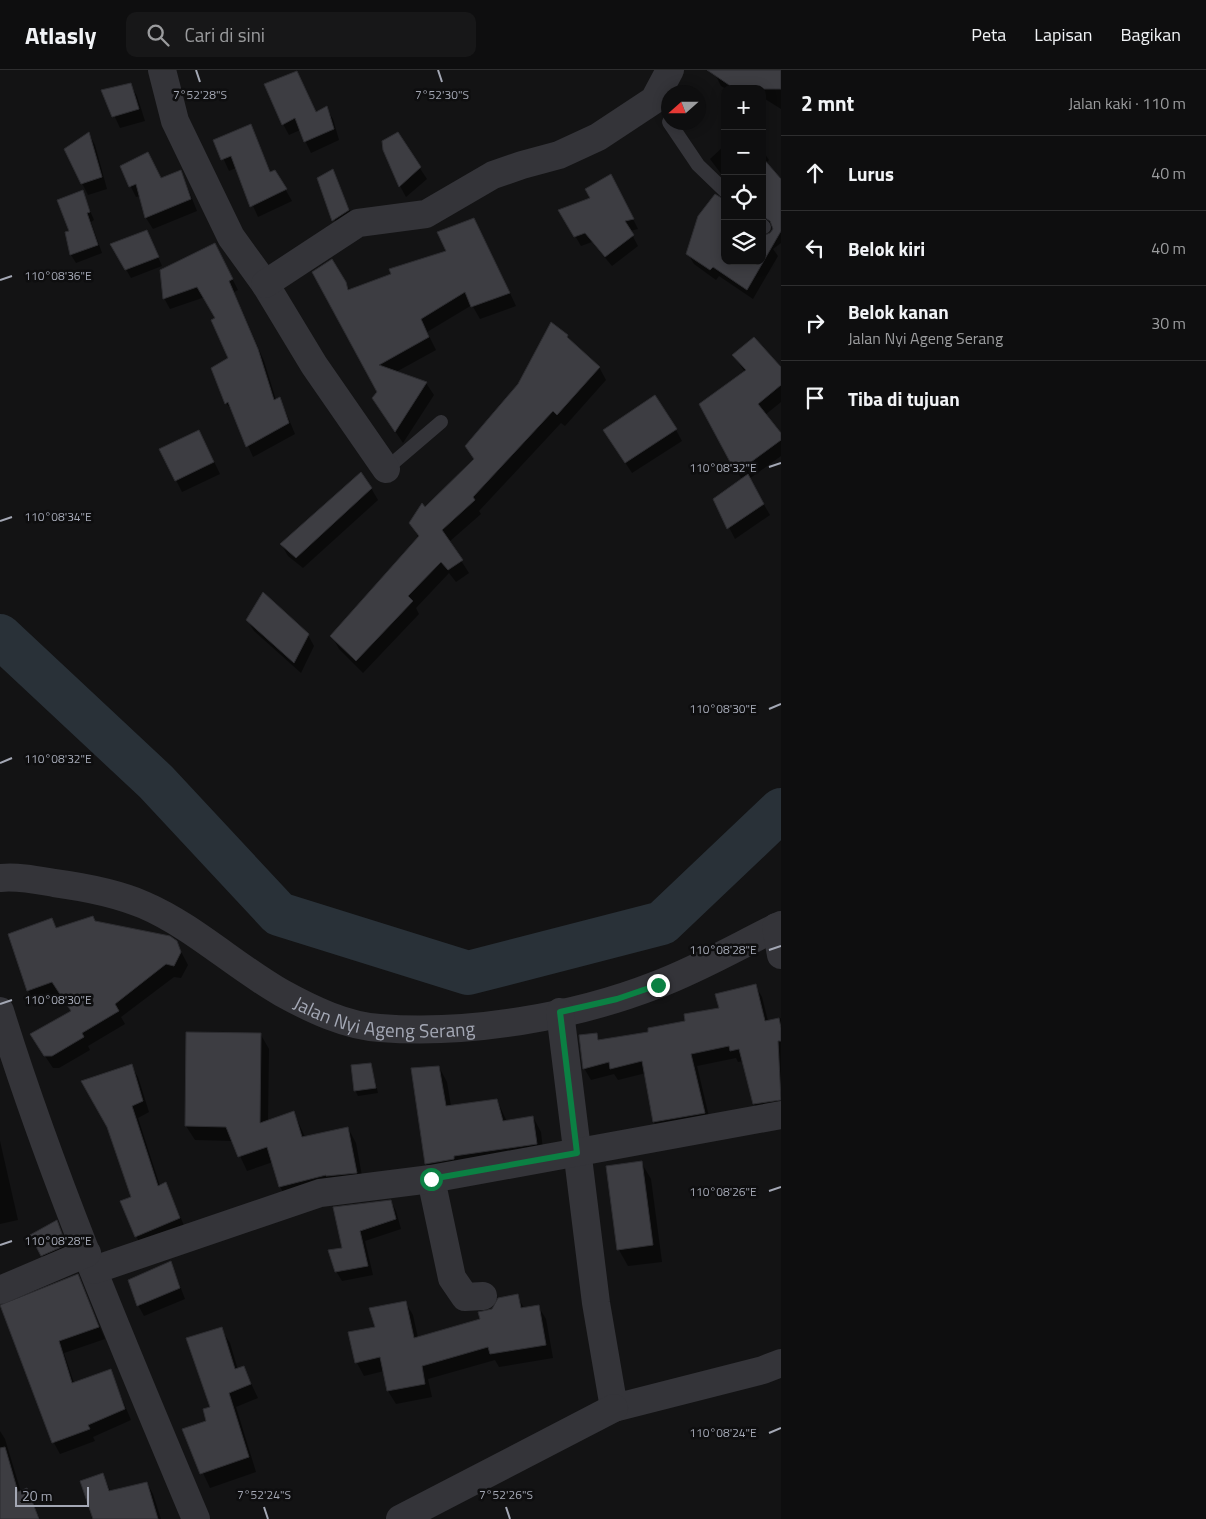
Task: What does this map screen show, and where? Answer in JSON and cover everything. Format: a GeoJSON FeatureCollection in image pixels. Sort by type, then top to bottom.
{"type":"FeatureCollection","features":[{"type":"Feature","properties":{"kind":"street"},"geometry":{"type":"LineString","coordinates":[[162,70],[175,121],[231,237],[265,284],[314,365],[386,469]]}},
{"type":"Feature","properties":{"kind":"street"},"geometry":{"type":"LineString","coordinates":[[265,284],[358,223],[426,214],[493,175],[522,164],[559,155],[598,137],[654,100],[670,70]]}},
{"type":"Feature","properties":{"kind":"street","name":"Jalan Nyi Ageng Serang"},"geometry":{"type":"LineString","coordinates":[[0,878],[27,879],[70,885],[144,905],[170,919],[282,993],[343,1021],[379,1028],[440,1028],[500,1023],[617,999],[658,985],[778,926]]}},
{"type":"Feature","properties":{"kind":"street"},"geometry":{"type":"LineString","coordinates":[[778,926],[781,955]]}},
{"type":"Feature","properties":{"kind":"street"},"geometry":{"type":"LineString","coordinates":[[0,1011],[13,1052],[91,1262],[196,1519]]}},
{"type":"Feature","properties":{"kind":"street"},"geometry":{"type":"LineString","coordinates":[[560,1012],[596,1303],[614,1408]]}},
{"type":"Feature","properties":{"kind":"street"},"geometry":{"type":"LineString","coordinates":[[0,1290],[320,1193],[431,1179],[781,1115]]}},
{"type":"Feature","properties":{"kind":"street"},"geometry":{"type":"LineString","coordinates":[[431,1179],[452,1278],[465,1297],[483,1296]]}},
{"type":"Feature","properties":{"kind":"street"},"geometry":{"type":"LineString","coordinates":[[400,1519],[614,1408],[763,1370],[781,1363]]}},
{"type":"Feature","properties":{"kind":"lane"},"geometry":{"type":"LineString","coordinates":[[654,100],[661,110]]}},
{"type":"Feature","properties":{"kind":"lane"},"geometry":{"type":"LineString","coordinates":[[674,130],[698,165],[721,186]]}},
{"type":"Feature","properties":{"kind":"lane"},"geometry":{"type":"LineString","coordinates":[[386,469],[441,422]]}},
{"type":"Feature","properties":{"kind":"building"},"geometry":{"type":"Polygon","coordinates":[[[707,70],[781,70],[781,89],[766,89],[766,85],[729,85],[707,70]]]}},
{"type":"Feature","properties":{"kind":"building"},"geometry":{"type":"Polygon","coordinates":[[[297,71],[316,112],[327,106],[334,129],[304,142],[295,118],[282,125],[264,84],[297,71]]]}},
{"type":"Feature","properties":{"kind":"building"},"geometry":{"type":"Polygon","coordinates":[[[131,83],[139,109],[112,117],[101,90],[131,83]]]}},
{"type":"Feature","properties":{"kind":"building"},"geometry":{"type":"Polygon","coordinates":[[[251,124],[270,172],[275,170],[287,189],[250,207],[231,156],[221,160],[213,140],[251,124]]]}},
{"type":"Feature","properties":{"kind":"building"},"geometry":{"type":"Polygon","coordinates":[[[89,132],[102,177],[81,184],[64,149],[89,132]]]}},
{"type":"Feature","properties":{"kind":"building"},"geometry":{"type":"Polygon","coordinates":[[[398,132],[421,167],[399,187],[383,150],[382,141],[398,132]]]}},
{"type":"Feature","properties":{"kind":"building"},"geometry":{"type":"Polygon","coordinates":[[[148,152],[161,178],[181,170],[191,199],[145,218],[136,184],[129,187],[120,166],[148,152]]]}},
{"type":"Feature","properties":{"kind":"building"},"geometry":{"type":"Polygon","coordinates":[[[766,162],[781,179],[781,231],[766,257],[766,234],[773,229],[770,221],[766,218],[766,162]]]}},
{"type":"Feature","properties":{"kind":"building"},"geometry":{"type":"Polygon","coordinates":[[[333,169],[349,210],[332,221],[317,178],[333,169]]]}},
{"type":"Feature","properties":{"kind":"building"},"geometry":{"type":"Polygon","coordinates":[[[611,174],[634,219],[625,221],[634,235],[605,257],[585,233],[574,237],[558,210],[590,198],[585,189],[611,174]]]}},
{"type":"Feature","properties":{"kind":"building"},"geometry":{"type":"Polygon","coordinates":[[[83,190],[90,212],[87,213],[98,245],[70,255],[65,232],[69,231],[57,200],[83,190]]]}},
{"type":"Feature","properties":{"kind":"building"},"geometry":{"type":"Polygon","coordinates":[[[715,194],[721,198],[721,265],[761,265],[747,290],[713,267],[710,270],[686,254],[698,216],[715,194]]]}},
{"type":"Feature","properties":{"kind":"building"},"geometry":{"type":"Polygon","coordinates":[[[474,218],[510,293],[471,307],[465,292],[421,319],[429,337],[379,365],[427,382],[395,432],[372,398],[377,392],[312,272],[332,259],[346,282],[348,290],[391,274],[389,269],[446,251],[437,232],[474,218]]]}},
{"type":"Feature","properties":{"kind":"building"},"geometry":{"type":"Polygon","coordinates":[[[147,230],[159,257],[125,270],[110,244],[147,230]]]}},
{"type":"Feature","properties":{"kind":"building"},"geometry":{"type":"Polygon","coordinates":[[[215,243],[233,279],[229,281],[258,349],[274,400],[280,397],[289,423],[246,447],[228,402],[225,404],[211,368],[228,358],[211,320],[215,318],[197,287],[163,299],[160,270],[215,243]]]}},
{"type":"Feature","properties":{"kind":"building"},"geometry":{"type":"Polygon","coordinates":[[[551,322],[568,335],[567,337],[600,367],[557,415],[553,411],[473,497],[475,500],[442,530],[463,560],[448,570],[441,562],[408,596],[413,601],[356,661],[330,636],[419,536],[409,523],[422,503],[425,507],[474,459],[465,446],[518,384],[551,322]]]}},
{"type":"Feature","properties":{"kind":"building"},"geometry":{"type":"Polygon","coordinates":[[[754,337],[781,367],[781,385],[758,404],[781,433],[781,440],[736,473],[699,404],[746,370],[732,355],[754,337]]]}},
{"type":"Feature","properties":{"kind":"building"},"geometry":{"type":"Polygon","coordinates":[[[655,395],[677,429],[625,463],[603,430],[655,395]]]}},
{"type":"Feature","properties":{"kind":"building"},"geometry":{"type":"Polygon","coordinates":[[[199,430],[214,462],[175,481],[159,449],[199,430]]]}},
{"type":"Feature","properties":{"kind":"building"},"geometry":{"type":"Polygon","coordinates":[[[361,472],[372,488],[296,558],[280,544],[361,472]]]}},
{"type":"Feature","properties":{"kind":"building"},"geometry":{"type":"Polygon","coordinates":[[[748,474],[764,504],[727,529],[713,499],[748,474]]]}},
{"type":"Feature","properties":{"kind":"building"},"geometry":{"type":"Polygon","coordinates":[[[263,592],[309,634],[294,663],[246,620],[263,592]]]}},
{"type":"Feature","properties":{"kind":"building"},"geometry":{"type":"Polygon","coordinates":[[[93,916],[95,921],[170,936],[177,941],[181,952],[174,966],[166,964],[115,1004],[119,1011],[82,1033],[84,1037],[52,1056],[44,1056],[30,1034],[71,1011],[52,982],[27,991],[8,934],[52,918],[56,928],[93,916]]]}},
{"type":"Feature","properties":{"kind":"building"},"geometry":{"type":"Polygon","coordinates":[[[756,984],[765,1021],[779,1018],[781,1028],[781,1041],[778,1041],[781,1100],[753,1104],[739,1049],[730,1051],[729,1046],[691,1054],[705,1113],[653,1122],[642,1061],[610,1069],[609,1062],[583,1069],[579,1035],[597,1033],[598,1040],[648,1032],[648,1028],[685,1021],[684,1014],[719,1008],[715,994],[756,984]]]}},
{"type":"Feature","properties":{"kind":"building"},"geometry":{"type":"Polygon","coordinates":[[[186,1032],[261,1033],[260,1123],[294,1111],[302,1137],[348,1127],[357,1173],[326,1175],[279,1187],[267,1147],[238,1157],[226,1127],[185,1126],[186,1032]]]}},
{"type":"Feature","properties":{"kind":"building"},"geometry":{"type":"Polygon","coordinates":[[[371,1063],[376,1088],[354,1091],[351,1065],[371,1063]]]}},
{"type":"Feature","properties":{"kind":"building"},"geometry":{"type":"Polygon","coordinates":[[[132,1064],[143,1101],[132,1106],[158,1186],[166,1182],[180,1218],[135,1237],[120,1201],[131,1197],[107,1127],[81,1081],[132,1064]]]}},
{"type":"Feature","properties":{"kind":"building"},"geometry":{"type":"Polygon","coordinates":[[[439,1066],[446,1106],[497,1099],[503,1121],[533,1116],[537,1144],[454,1156],[454,1159],[425,1164],[411,1068],[439,1066]]]}},
{"type":"Feature","properties":{"kind":"building"},"geometry":{"type":"Polygon","coordinates":[[[642,1161],[653,1245],[617,1250],[606,1166],[642,1161]]]}},
{"type":"Feature","properties":{"kind":"building"},"geometry":{"type":"Polygon","coordinates":[[[391,1200],[396,1219],[360,1231],[368,1266],[335,1272],[328,1250],[342,1248],[333,1207],[391,1200]]]}},
{"type":"Feature","properties":{"kind":"building"},"geometry":{"type":"Polygon","coordinates":[[[57,1220],[66,1245],[41,1256],[30,1235],[57,1220]]]}},
{"type":"Feature","properties":{"kind":"building"},"geometry":{"type":"Polygon","coordinates":[[[171,1261],[180,1288],[137,1306],[128,1280],[171,1261]]]}},
{"type":"Feature","properties":{"kind":"building"},"geometry":{"type":"Polygon","coordinates":[[[78,1274],[99,1327],[59,1341],[72,1383],[111,1369],[125,1409],[88,1425],[90,1429],[52,1443],[0,1305],[78,1274]]]}},
{"type":"Feature","properties":{"kind":"building"},"geometry":{"type":"Polygon","coordinates":[[[518,1294],[521,1308],[539,1305],[546,1345],[490,1354],[488,1347],[422,1366],[425,1384],[387,1391],[380,1357],[355,1363],[348,1332],[375,1327],[369,1308],[406,1301],[414,1338],[480,1319],[478,1312],[492,1309],[498,1298],[518,1294]]]}},
{"type":"Feature","properties":{"kind":"building"},"geometry":{"type":"Polygon","coordinates":[[[222,1327],[235,1369],[244,1366],[251,1384],[229,1393],[249,1457],[200,1474],[182,1429],[206,1421],[203,1409],[210,1407],[186,1338],[222,1327]]]}},
{"type":"Feature","properties":{"kind":"building"},"geometry":{"type":"Polygon","coordinates":[[[5,1447],[18,1492],[27,1488],[39,1519],[0,1519],[0,1448],[5,1447]]]}},
{"type":"Feature","properties":{"kind":"building"},"geometry":{"type":"Polygon","coordinates":[[[103,1473],[109,1491],[147,1482],[158,1519],[93,1519],[80,1481],[103,1473]]]}},
{"type":"Feature","properties":{"kind":"waterway"},"geometry":{"type":"LineString","coordinates":[[0,636],[156,782],[279,914],[468,973],[662,923],[781,810]]}},
{"type":"Feature","properties":{"kind":"route"},"geometry":{"type":"LineString","coordinates":[[431,1179],[577,1153],[560,1012],[617,999],[658,985]]}}]}
